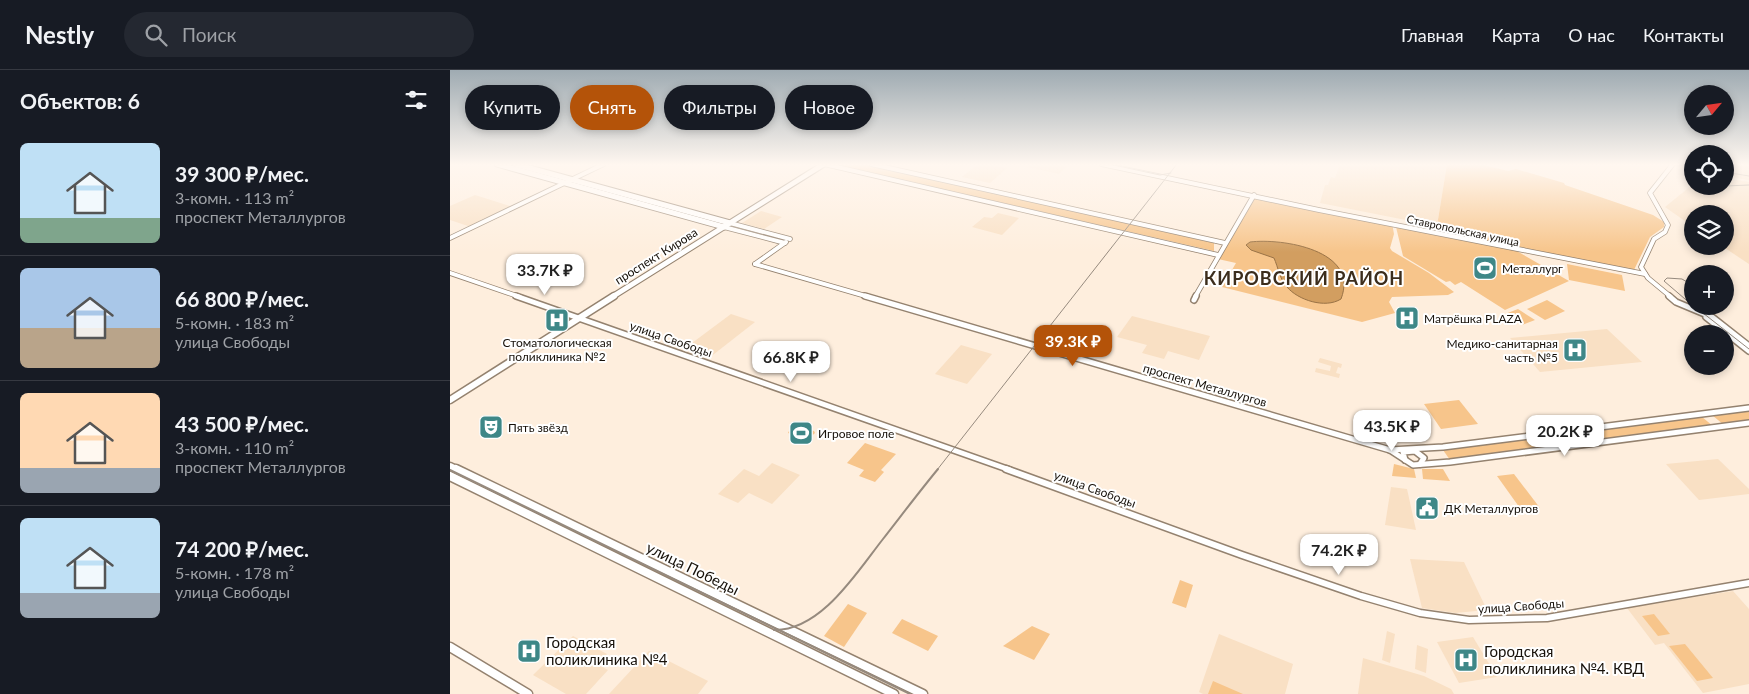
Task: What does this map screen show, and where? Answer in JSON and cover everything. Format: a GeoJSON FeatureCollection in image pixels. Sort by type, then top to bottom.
{"type":"FeatureCollection","features":[{"type":"Feature","properties":{"kind":"main road"},"geometry":{"type":"LineString","coordinates":[[602,193],[724,227]]}},
{"type":"Feature","properties":{"kind":"main road"},"geometry":{"type":"LineString","coordinates":[[620,193],[730,223]]}},
{"type":"Feature","properties":{"kind":"main road","name":"проспект Кирова"},"geometry":{"type":"LineString","coordinates":[[450,400],[778,193]]}},
{"type":"Feature","properties":{"kind":"main road","name":"улица Победы"},"geometry":{"type":"LineString","coordinates":[[450,466],[923,694]]}},
{"type":"Feature","properties":{"kind":"main road"},"geometry":{"type":"LineString","coordinates":[[450,476],[459,471]]}},
{"type":"Feature","properties":{"kind":"main road","name":"улица Победы"},"geometry":{"type":"LineString","coordinates":[[450,476],[894,694]]}},
{"type":"Feature","properties":{"kind":"main road"},"geometry":{"type":"LineString","coordinates":[[450,647],[528,694]]}},
{"type":"Feature","properties":{"kind":"street"},"geometry":{"type":"LineString","coordinates":[[450,238],[544,193]]}},
{"type":"Feature","properties":{"kind":"street"},"geometry":{"type":"LineString","coordinates":[[950,193],[1218,255]]}},
{"type":"Feature","properties":{"kind":"street"},"geometry":{"type":"LineString","coordinates":[[1001,193],[1225,243]]}},
{"type":"Feature","properties":{"kind":"street","name":"Ставропольская улица"},"geometry":{"type":"LineString","coordinates":[[1245,193],[1319,210],[1645,274]]}},
{"type":"Feature","properties":{"kind":"street"},"geometry":{"type":"LineString","coordinates":[[1650,193],[1668,225],[1665,232],[1654,239],[1641,267],[1645,274],[1676,302],[1684,306]]}},
{"type":"Feature","properties":{"kind":"street"},"geometry":{"type":"LineString","coordinates":[[1194,300],[1254,195]]}},
{"type":"Feature","properties":{"kind":"street"},"geometry":{"type":"LineString","coordinates":[[724,227],[785,243],[790,239],[730,223]]}},
{"type":"Feature","properties":{"kind":"street","name":"проспект Металлургов"},"geometry":{"type":"LineString","coordinates":[[785,243],[755,264],[1390,450],[1409,463],[1418,465],[1749,423]]}},
{"type":"Feature","properties":{"kind":"street","name":"улица Свободы"},"geometry":{"type":"LineString","coordinates":[[450,273],[1242,555],[1361,596],[1420,613],[1469,620],[1546,618],[1749,583]]}},
{"type":"Feature","properties":{"kind":"street"},"geometry":{"type":"LineString","coordinates":[[1704,315],[1749,351]]}},
{"type":"Feature","properties":{"kind":"street"},"geometry":{"type":"LineString","coordinates":[[1706,315],[1712,317],[1749,346]]}},
{"type":"Feature","properties":{"kind":"street","name":"проспект Металлургов"},"geometry":{"type":"LineString","coordinates":[[1390,450],[1443,447],[1749,408]]}},
{"type":"Feature","properties":{"kind":"street"},"geometry":{"type":"LineString","coordinates":[[1409,463],[1402,457],[1403,452],[1411,449],[1424,458],[1418,465]]}},
{"type":"Feature","properties":{"kind":"shaded area"},"geometry":{"type":"Polygon","coordinates":[[[959,193],[995,193],[1214,243],[1214,251],[959,193]]]}},
{"type":"Feature","properties":{"kind":"shaded area"},"geometry":{"type":"Polygon","coordinates":[[[1323,193],[1442,193],[1436,232],[1427,230],[1431,225],[1320,203],[1323,193]]]}},
{"type":"Feature","properties":{"kind":"shaded area"},"geometry":{"type":"Polygon","coordinates":[[[1442,193],[1589,193],[1653,215],[1664,222],[1664,227],[1650,237],[1633,272],[1436,232],[1442,193]]]}},
{"type":"Feature","properties":{"kind":"shaded area"},"geometry":{"type":"Polygon","coordinates":[[[1682,193],[1684,195],[1734,195],[1734,193],[1749,193],[1749,264],[1734,254],[1734,205],[1684,205],[1684,220],[1665,207],[1682,193]]]}},
{"type":"Feature","properties":{"kind":"shaded area"},"geometry":{"type":"Polygon","coordinates":[[[475,195],[513,207],[471,227],[450,220],[450,206],[475,195]]]}},
{"type":"Feature","properties":{"kind":"shaded area"},"geometry":{"type":"Polygon","coordinates":[[[1255,197],[1392,223],[1394,234],[1390,248],[1392,251],[1429,273],[1454,292],[1448,295],[1392,297],[1389,302],[1395,313],[1362,322],[1222,287],[1236,263],[1218,259],[1255,197]]]}},
{"type":"Feature","properties":{"kind":"shaded area"},"geometry":{"type":"Polygon","coordinates":[[[761,211],[782,217],[764,229],[742,223],[761,211]]]}},
{"type":"Feature","properties":{"kind":"shaded area"},"geometry":{"type":"Polygon","coordinates":[[[998,213],[1019,218],[1002,235],[972,227],[984,217],[992,218],[998,213]]]}},
{"type":"Feature","properties":{"kind":"shaded area","name":"Металлург"},"geometry":{"type":"Polygon","coordinates":[[[1396,227],[1515,250],[1569,281],[1505,310],[1461,282],[1455,285],[1450,281],[1446,282],[1403,256],[1396,227]]]}},
{"type":"Feature","properties":{"kind":"shaded area"},"geometry":{"type":"Polygon","coordinates":[[[1250,242],[1280,242],[1298,245],[1329,258],[1339,269],[1344,282],[1341,299],[1335,302],[1320,303],[1298,296],[1285,284],[1274,258],[1251,250],[1246,245],[1250,242]]]}},
{"type":"Feature","properties":{"kind":"shaded area"},"geometry":{"type":"Polygon","coordinates":[[[1567,264],[1622,275],[1625,291],[1569,280],[1567,264]]]}},
{"type":"Feature","properties":{"kind":"shaded area"},"geometry":{"type":"Polygon","coordinates":[[[1547,300],[1565,311],[1545,320],[1527,309],[1547,300]]]}},
{"type":"Feature","properties":{"kind":"shaded area"},"geometry":{"type":"Polygon","coordinates":[[[1518,309],[1535,320],[1522,325],[1505,314],[1518,309]]]}},
{"type":"Feature","properties":{"kind":"shaded area"},"geometry":{"type":"Polygon","coordinates":[[[731,314],[755,322],[709,358],[684,349],[731,314]]]}},
{"type":"Feature","properties":{"kind":"shaded area"},"geometry":{"type":"Polygon","coordinates":[[[1132,316],[1210,336],[1199,360],[1168,351],[1164,359],[1142,353],[1147,345],[1117,337],[1132,316]]]}},
{"type":"Feature","properties":{"kind":"shaded area","name":"Медико-санитарная часть №5"},"geometry":{"type":"Polygon","coordinates":[[[1607,329],[1642,362],[1540,372],[1510,338],[1607,329]]]}},
{"type":"Feature","properties":{"kind":"shaded area"},"geometry":{"type":"Polygon","coordinates":[[[961,345],[992,354],[967,384],[935,374],[961,345]]]}},
{"type":"Feature","properties":{"kind":"shaded area"},"geometry":{"type":"Polygon","coordinates":[[[1320,358],[1342,364],[1341,368],[1338,367],[1336,373],[1340,374],[1339,378],[1315,372],[1316,368],[1330,371],[1331,366],[1318,362],[1320,358]]]}},
{"type":"Feature","properties":{"kind":"shaded area"},"geometry":{"type":"Polygon","coordinates":[[[1459,400],[1478,424],[1441,429],[1424,404],[1459,400]]]}},
{"type":"Feature","properties":{"kind":"shaded area"},"geometry":{"type":"Polygon","coordinates":[[[1749,410],[1749,422],[1724,425],[1712,415],[1749,410]]]}},
{"type":"Feature","properties":{"kind":"shaded area"},"geometry":{"type":"Polygon","coordinates":[[[1702,417],[1713,426],[1606,439],[1597,430],[1702,417]]]}},
{"type":"Feature","properties":{"kind":"shaded area","name":"Игровое поле"},"geometry":{"type":"Polygon","coordinates":[[[797,425],[815,433],[807,440],[788,433],[797,425]]]}},
{"type":"Feature","properties":{"kind":"shaded area"},"geometry":{"type":"Polygon","coordinates":[[[1586,431],[1594,440],[1450,460],[1443,450],[1586,431]]]}},
{"type":"Feature","properties":{"kind":"shaded area"},"geometry":{"type":"Polygon","coordinates":[[[865,443],[896,454],[881,470],[884,472],[875,482],[859,476],[864,470],[847,463],[865,443]]]}},
{"type":"Feature","properties":{"kind":"shaded area"},"geometry":{"type":"Polygon","coordinates":[[[1718,459],[1749,489],[1749,494],[1699,500],[1666,464],[1718,459]]]}},
{"type":"Feature","properties":{"kind":"shaded area"},"geometry":{"type":"Polygon","coordinates":[[[772,463],[800,475],[772,504],[749,493],[738,503],[718,494],[744,469],[759,476],[772,463]]]}},
{"type":"Feature","properties":{"kind":"shaded area"},"geometry":{"type":"Polygon","coordinates":[[[1394,464],[1414,469],[1416,478],[1392,476],[1394,464]]]}},
{"type":"Feature","properties":{"kind":"shaded area"},"geometry":{"type":"Polygon","coordinates":[[[1422,469],[1443,469],[1450,481],[1423,479],[1422,469]]]}},
{"type":"Feature","properties":{"kind":"shaded area"},"geometry":{"type":"Polygon","coordinates":[[[1514,474],[1540,508],[1522,511],[1497,476],[1514,474]]]}},
{"type":"Feature","properties":{"kind":"shaded area"},"geometry":{"type":"Polygon","coordinates":[[[1391,487],[1407,489],[1416,530],[1385,525],[1391,487]]]}},
{"type":"Feature","properties":{"kind":"shaded area"},"geometry":{"type":"Polygon","coordinates":[[[1410,559],[1464,562],[1487,610],[1455,613],[1422,608],[1410,559]]]}},
{"type":"Feature","properties":{"kind":"shaded area"},"geometry":{"type":"Polygon","coordinates":[[[1180,580],[1193,585],[1186,608],[1172,603],[1180,580]]]}},
{"type":"Feature","properties":{"kind":"shaded area"},"geometry":{"type":"Polygon","coordinates":[[[1733,591],[1749,609],[1749,684],[1703,693],[1664,643],[1655,645],[1627,608],[1733,591]]]}},
{"type":"Feature","properties":{"kind":"shaded area"},"geometry":{"type":"Polygon","coordinates":[[[848,604],[867,613],[844,647],[824,636],[848,604]]]}},
{"type":"Feature","properties":{"kind":"shaded area"},"geometry":{"type":"Polygon","coordinates":[[[1654,614],[1670,634],[1658,636],[1642,616],[1654,614]]]}},
{"type":"Feature","properties":{"kind":"shaded area"},"geometry":{"type":"Polygon","coordinates":[[[902,619],[938,636],[928,651],[892,633],[902,619]]]}},
{"type":"Feature","properties":{"kind":"shaded area"},"geometry":{"type":"Polygon","coordinates":[[[1032,626],[1050,634],[1034,660],[1003,646],[1032,626]]]}},
{"type":"Feature","properties":{"kind":"shaded area"},"geometry":{"type":"Polygon","coordinates":[[[1387,631],[1395,634],[1390,663],[1382,660],[1387,631]]]}},
{"type":"Feature","properties":{"kind":"shaded area"},"geometry":{"type":"Polygon","coordinates":[[[1219,634],[1293,664],[1285,694],[1203,694],[1199,692],[1219,634]]]}},
{"type":"Feature","properties":{"kind":"shaded area"},"geometry":{"type":"Polygon","coordinates":[[[573,636],[607,654],[597,664],[608,670],[586,694],[566,694],[533,675],[573,636]]]}},
{"type":"Feature","properties":{"kind":"shaded area","name":"Городская поликлиника №4. КВД"},"geometry":{"type":"Polygon","coordinates":[[[1473,637],[1497,677],[1459,683],[1437,642],[1473,637]]]}},
{"type":"Feature","properties":{"kind":"shaded area"},"geometry":{"type":"Polygon","coordinates":[[[1685,644],[1713,678],[1697,681],[1669,646],[1685,644]]]}},
{"type":"Feature","properties":{"kind":"shaded area"},"geometry":{"type":"Polygon","coordinates":[[[1417,645],[1428,649],[1426,673],[1415,669],[1417,645]]]}},
{"type":"Feature","properties":{"kind":"shaded area"},"geometry":{"type":"Polygon","coordinates":[[[649,651],[708,681],[698,694],[609,694],[649,651]]]}},
{"type":"Feature","properties":{"kind":"shaded area"},"geometry":{"type":"Polygon","coordinates":[[[1363,658],[1424,676],[1451,689],[1454,694],[1358,694],[1363,658]]]}},
{"type":"Feature","properties":{"kind":"shaded area"},"geometry":{"type":"Polygon","coordinates":[[[1213,681],[1243,694],[1208,694],[1213,681]]]}},
{"type":"Feature","properties":{"kind":"tram line"},"geometry":{"type":"LineString","coordinates":[[937,470],[1154,193]]}},
{"type":"Feature","properties":{"kind":"tram line"},"geometry":{"type":"LineString","coordinates":[[1684,280],[1667,278],[1664,281],[1684,298]]}},
{"type":"Feature","properties":{"kind":"tram line"},"geometry":{"type":"LineString","coordinates":[[1706,315],[1749,349]]}},
{"type":"Feature","properties":{"kind":"tram line"},"geometry":{"type":"LineString","coordinates":[[778,630],[791,628],[807,621],[836,597],[862,567],[938,469]]}},
{"type":"Feature","properties":{"kind":"tram line"},"geometry":{"type":"LineString","coordinates":[[450,470],[778,630]]}},
{"type":"Feature","properties":{"kind":"tram line"},"geometry":{"type":"LineString","coordinates":[[778,630],[910,694]]}},
{"type":"Feature","properties":{"kind":"place","name":"Металлург"},"geometry":{"type":"Point","coordinates":[1485,268]}},
{"type":"Feature","properties":{"kind":"place","name":"Матрёшка PLAZA"},"geometry":{"type":"Point","coordinates":[1407,318]}},
{"type":"Feature","properties":{"kind":"place","name":"Стоматологическая поликлиника №2"},"geometry":{"type":"Point","coordinates":[557,320]}},
{"type":"Feature","properties":{"kind":"place","name":"Медико-санитарная часть №5"},"geometry":{"type":"Point","coordinates":[1575,350]}},
{"type":"Feature","properties":{"kind":"place","name":"Пять звёзд"},"geometry":{"type":"Point","coordinates":[491,427]}},
{"type":"Feature","properties":{"kind":"place","name":"Игровое поле"},"geometry":{"type":"Point","coordinates":[801,433]}},
{"type":"Feature","properties":{"kind":"place","name":"ДК Металлургов"},"geometry":{"type":"Point","coordinates":[1427,508]}},
{"type":"Feature","properties":{"kind":"place","name":"Городская поликлиника №4"},"geometry":{"type":"Point","coordinates":[529,651]}},
{"type":"Feature","properties":{"kind":"place","name":"Городская поликлиника №4. КВД"},"geometry":{"type":"Point","coordinates":[1466,660]}},
{"type":"Feature","properties":{"kind":"district","name":"КИРОВСКИЙ РАЙОН"},"geometry":{"type":"Point","coordinates":[1304,278]}}]}
